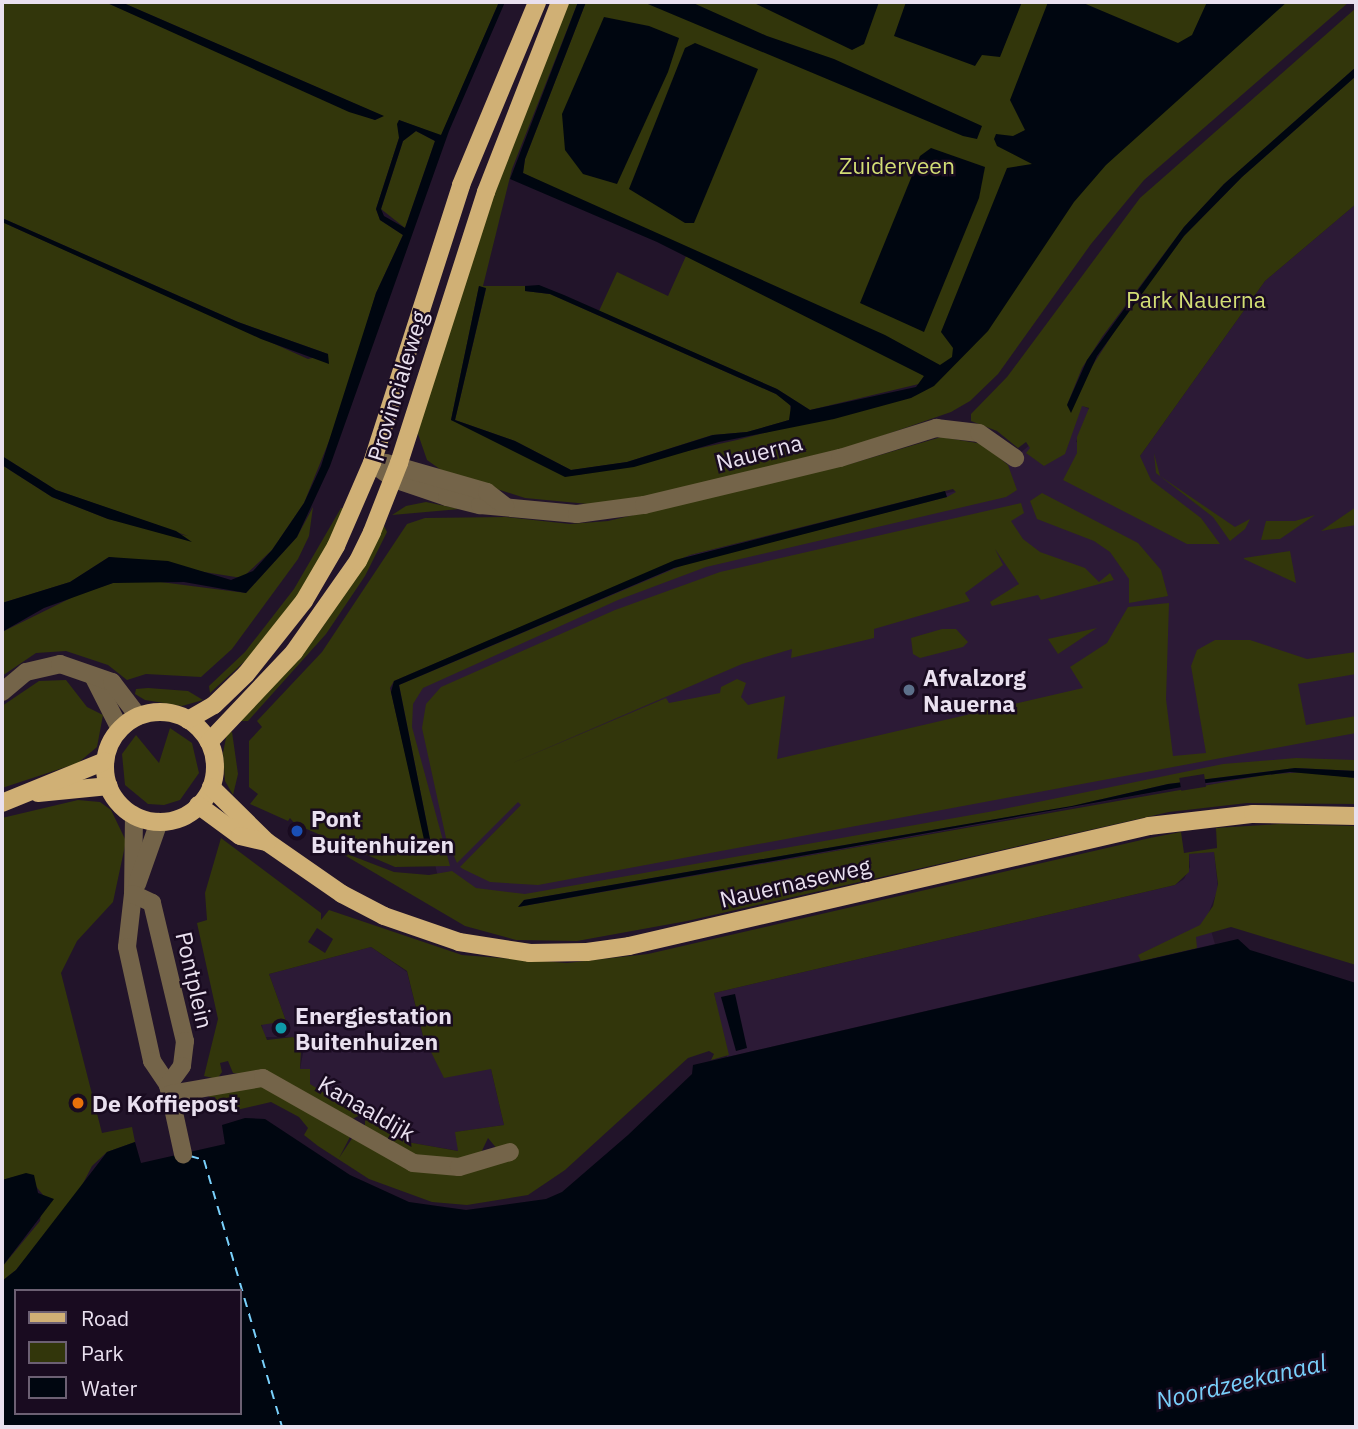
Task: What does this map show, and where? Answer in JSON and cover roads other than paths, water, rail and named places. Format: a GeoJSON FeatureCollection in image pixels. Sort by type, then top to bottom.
{"type":"FeatureCollection","features":[{"type":"Feature","properties":{"kind":"main road","name":"Provincialeweg"},"geometry":{"type":"LineString","coordinates":[[188,720],[214,705],[246,674],[304,601],[336,546],[372,463],[461,185],[537,2]]}},
{"type":"Feature","properties":{"kind":"main road","name":"Provincialeweg"},"geometry":{"type":"LineString","coordinates":[[209,742],[286,661],[358,561],[396,471],[486,192],[560,2]]}},
{"type":"Feature","properties":{"kind":"main road"},"geometry":{"type":"LineString","coordinates":[[169,713],[188,720],[209,742],[214,771],[211,787],[198,805],[184,816],[159,822],[134,816],[119,804],[109,786],[105,761],[120,729],[138,716],[169,713]]}},
{"type":"Feature","properties":{"kind":"main road"},"geometry":{"type":"LineString","coordinates":[[2,803],[105,761]]}},
{"type":"Feature","properties":{"kind":"main road"},"geometry":{"type":"LineString","coordinates":[[31,793],[109,786]]}},
{"type":"Feature","properties":{"kind":"main road","name":"Nauernaseweg"},"geometry":{"type":"LineString","coordinates":[[211,787],[267,842],[342,894],[428,933],[496,951],[587,953],[1149,826],[1253,814],[1356,816]]}},
{"type":"Feature","properties":{"kind":"main road","name":"Nauernaseweg"},"geometry":{"type":"LineString","coordinates":[[198,805],[240,836],[267,842]]}},
{"type":"Feature","properties":{"kind":"street","name":"Nauerna"},"geometry":{"type":"LineString","coordinates":[[372,463],[480,505],[559,514],[626,509],[840,458],[936,428],[979,433],[1015,458]]}},
{"type":"Feature","properties":{"kind":"street"},"geometry":{"type":"LineString","coordinates":[[2,692],[41,665],[60,664],[112,682],[138,716]]}},
{"type":"Feature","properties":{"kind":"street"},"geometry":{"type":"LineString","coordinates":[[93,676],[120,729]]}},
{"type":"Feature","properties":{"kind":"street"},"geometry":{"type":"LineString","coordinates":[[134,816],[133,894],[127,947],[152,1061],[169,1089],[183,1154]]}},
{"type":"Feature","properties":{"kind":"street"},"geometry":{"type":"LineString","coordinates":[[133,894],[159,822]]}},
{"type":"Feature","properties":{"kind":"street","name":"Pontplein"},"geometry":{"type":"LineString","coordinates":[[133,894],[152,904],[186,1041],[182,1066],[169,1089]]}},
{"type":"Feature","properties":{"kind":"street","name":"Kanaaldijk"},"geometry":{"type":"LineString","coordinates":[[169,1089],[263,1078],[413,1163],[459,1167],[510,1152]]}},
{"type":"Feature","properties":{"kind":"water"},"geometry":{"type":"Polygon","coordinates":[[[105,2],[121,2],[384,116],[375,120],[349,112],[105,2]]]}},
{"type":"Feature","properties":{"kind":"water"},"geometry":{"type":"Polygon","coordinates":[[[499,2],[505,2],[449,131],[330,466],[297,537],[246,593],[184,582],[113,583],[44,608],[2,632],[2,603],[70,582],[109,557],[168,561],[231,580],[253,571],[272,550],[304,503],[321,466],[376,293],[403,235],[380,220],[376,209],[399,138],[397,124],[399,120],[441,135],[499,2]],[[416,131],[403,141],[381,209],[384,216],[405,228],[435,141],[416,131]]]}},
{"type":"Feature","properties":{"kind":"water"},"geometry":{"type":"Polygon","coordinates":[[[578,2],[586,2],[525,159],[523,173],[885,335],[940,365],[952,357],[953,348],[941,332],[1007,168],[1032,164],[997,146],[994,139],[996,134],[1013,136],[1025,130],[1010,100],[1048,2],[1081,2],[1178,43],[1192,35],[1207,2],[1287,2],[1106,165],[1074,202],[988,331],[934,386],[911,398],[834,419],[719,442],[634,467],[565,477],[451,420],[479,286],[486,288],[455,420],[515,441],[571,470],[627,462],[713,435],[747,432],[789,420],[791,406],[776,394],[550,294],[525,291],[525,286],[539,285],[564,295],[777,389],[810,410],[916,387],[924,376],[657,242],[510,179],[578,2]]]}},
{"type":"Feature","properties":{"kind":"water"},"geometry":{"type":"Polygon","coordinates":[[[643,2],[691,2],[767,36],[834,59],[982,126],[977,139],[963,136],[643,2]]]}},
{"type":"Feature","properties":{"kind":"water"},"geometry":{"type":"Polygon","coordinates":[[[752,2],[879,2],[864,44],[852,50],[752,2]]]}},
{"type":"Feature","properties":{"kind":"water"},"geometry":{"type":"Polygon","coordinates":[[[906,2],[1022,2],[1000,57],[982,55],[975,66],[894,36],[906,2]]]}},
{"type":"Feature","properties":{"kind":"water"},"geometry":{"type":"Polygon","coordinates":[[[604,17],[649,26],[679,38],[668,72],[617,184],[583,174],[565,150],[562,114],[604,17]]]}},
{"type":"Feature","properties":{"kind":"water"},"geometry":{"type":"Polygon","coordinates":[[[695,43],[758,69],[694,223],[685,223],[629,189],[685,48],[695,43]]]}},
{"type":"Feature","properties":{"kind":"water"},"geometry":{"type":"Polygon","coordinates":[[[1356,67],[1356,76],[1242,177],[1184,236],[1097,356],[1071,413],[1067,405],[1087,360],[1184,227],[1224,184],[1356,67]]]}},
{"type":"Feature","properties":{"kind":"water"},"geometry":{"type":"Polygon","coordinates":[[[931,148],[985,167],[979,198],[924,332],[860,303],[920,156],[931,148]]]}},
{"type":"Feature","properties":{"kind":"water"},"geometry":{"type":"Polygon","coordinates":[[[2,218],[238,322],[328,354],[329,364],[261,339],[2,222],[2,218]]]}},
{"type":"Feature","properties":{"kind":"water"},"geometry":{"type":"Polygon","coordinates":[[[2,456],[56,490],[176,531],[192,542],[108,519],[52,497],[2,465],[2,456]]]}},
{"type":"Feature","properties":{"kind":"water"},"geometry":{"type":"Polygon","coordinates":[[[945,491],[947,497],[674,568],[399,685],[432,849],[431,855],[427,853],[391,692],[394,681],[675,560],[945,491]]]}},
{"type":"Feature","properties":{"kind":"water"},"geometry":{"type":"Polygon","coordinates":[[[1295,768],[1356,771],[1356,778],[1290,772],[1199,784],[518,907],[524,900],[1072,806],[1168,784],[1295,768]]]}},
{"type":"Feature","properties":{"kind":"water","name":"Noordzeekanaal"},"geometry":{"type":"Polygon","coordinates":[[[1238,939],[1250,950],[1356,983],[1356,1427],[2,1427],[2,1281],[16,1270],[107,1152],[135,1142],[141,1163],[225,1144],[222,1125],[245,1118],[265,1119],[350,1175],[409,1202],[466,1210],[546,1199],[562,1192],[628,1135],[692,1074],[693,1065],[1238,939]]]}},
{"type":"Feature","properties":{"kind":"water"},"geometry":{"type":"Polygon","coordinates":[[[735,994],[747,1048],[736,1051],[721,997],[735,994]]]}},
{"type":"Feature","properties":{"kind":"water"},"geometry":{"type":"Polygon","coordinates":[[[26,1173],[34,1175],[38,1193],[54,1199],[2,1267],[2,1180],[26,1173]]]}},
{"type":"Feature","properties":{"kind":"place","name":"Afvalzorg Nauerna"},"geometry":{"type":"Point","coordinates":[909,690]}},
{"type":"Feature","properties":{"kind":"place","name":"Pont Buitenhuizen"},"geometry":{"type":"Point","coordinates":[297,831]}},
{"type":"Feature","properties":{"kind":"place","name":"Energiestation Buitenhuizen"},"geometry":{"type":"Point","coordinates":[281,1028]}},
{"type":"Feature","properties":{"kind":"place","name":"De Koffiepost"},"geometry":{"type":"Point","coordinates":[78,1103]}},
{"type":"Feature","properties":{"kind":"park label","name":"Zuiderveen"},"geometry":{"type":"Point","coordinates":[897,165]}},
{"type":"Feature","properties":{"kind":"park label","name":"Park Nauerna"},"geometry":{"type":"Point","coordinates":[1196,299]}}]}
